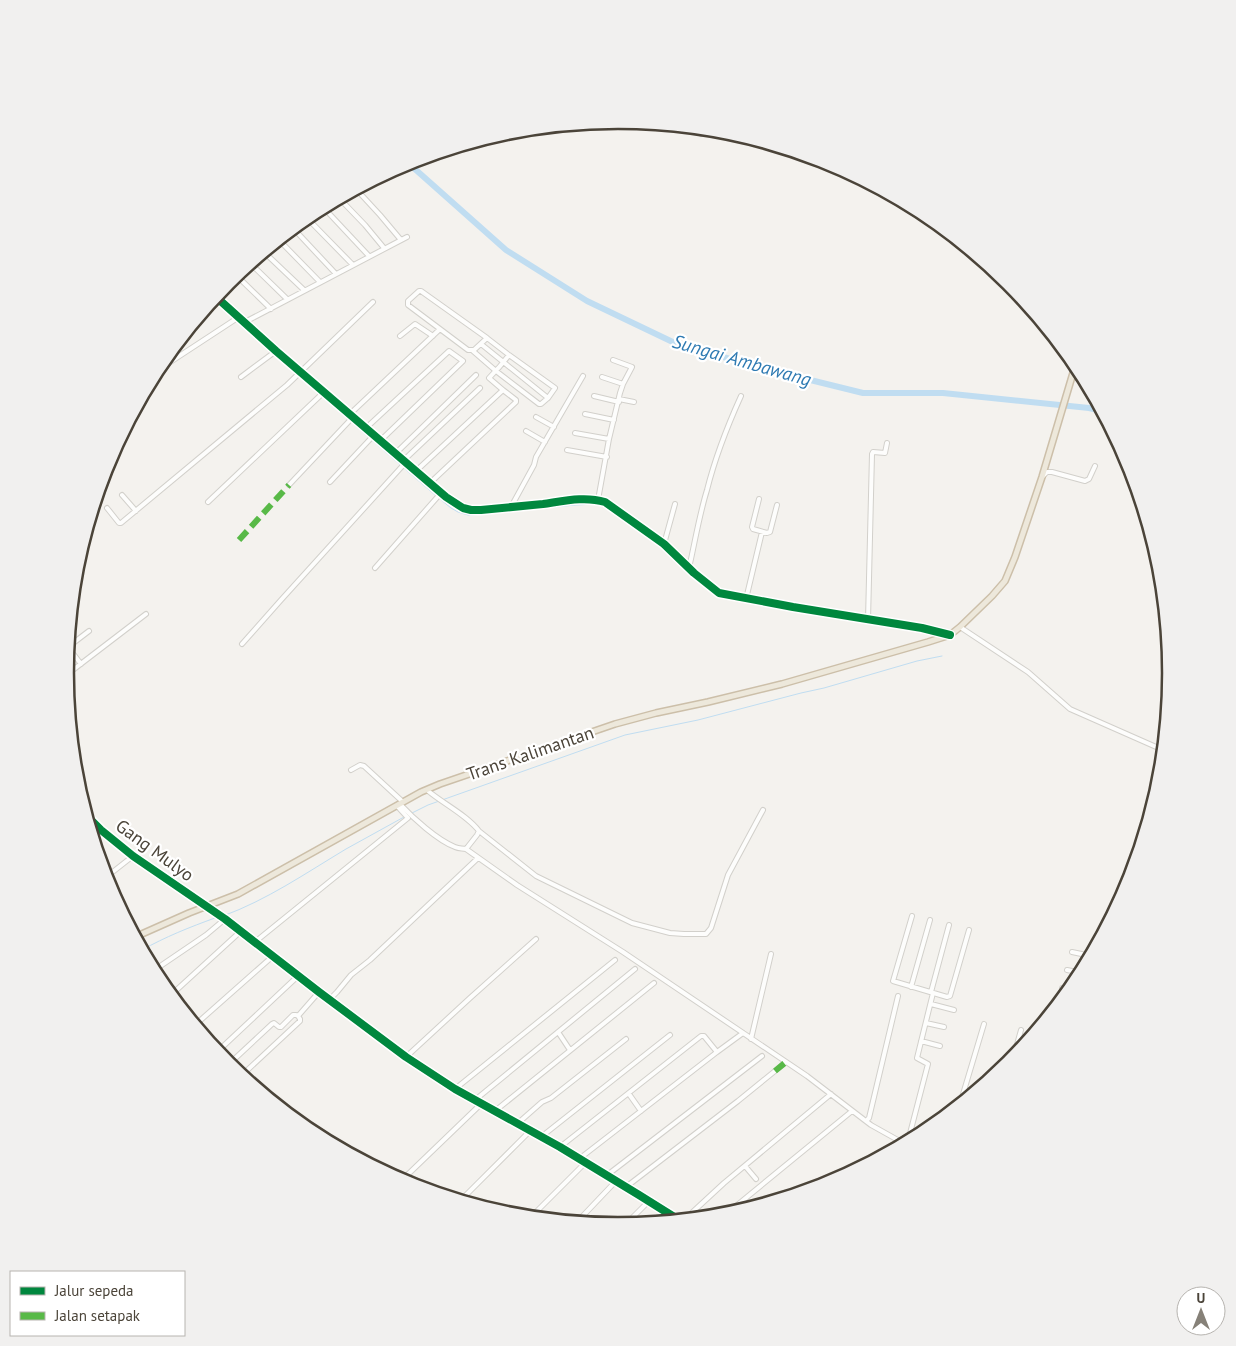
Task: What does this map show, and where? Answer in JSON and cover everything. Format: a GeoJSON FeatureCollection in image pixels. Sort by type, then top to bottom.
{"type":"FeatureCollection","features":[{"type":"Feature","properties":{"kind":"highway"},"geometry":{"type":"LineString","coordinates":[[950,635],[992,596],[1005,581],[1042,477],[1072,373]]}},
{"type":"Feature","properties":{"kind":"highway","name":"Trans Kalimantan"},"geometry":{"type":"LineString","coordinates":[[141,934],[254,886],[400,804],[440,784],[615,724],[782,684],[950,635]]}},
{"type":"Feature","properties":{"kind":"street"},"geometry":{"type":"LineString","coordinates":[[361,194],[401,240]]}},
{"type":"Feature","properties":{"kind":"street"},"geometry":{"type":"LineString","coordinates":[[344,203],[365,224],[384,248]]}},
{"type":"Feature","properties":{"kind":"street"},"geometry":{"type":"LineString","coordinates":[[328,213],[369,256]]}},
{"type":"Feature","properties":{"kind":"street"},"geometry":{"type":"LineString","coordinates":[[312,223],[353,265]]}},
{"type":"Feature","properties":{"kind":"street"},"geometry":{"type":"LineString","coordinates":[[298,233],[336,274]]}},
{"type":"Feature","properties":{"kind":"street"},"geometry":{"type":"LineString","coordinates":[[245,322],[407,237]]}},
{"type":"Feature","properties":{"kind":"street"},"geometry":{"type":"LineString","coordinates":[[283,244],[320,282]]}},
{"type":"Feature","properties":{"kind":"street"},"geometry":{"type":"LineString","coordinates":[[268,256],[304,290]]}},
{"type":"Feature","properties":{"kind":"street"},"geometry":{"type":"LineString","coordinates":[[255,268],[287,300]]}},
{"type":"Feature","properties":{"kind":"street"},"geometry":{"type":"LineString","coordinates":[[242,280],[271,308]]}},
{"type":"Feature","properties":{"kind":"street"},"geometry":{"type":"LineString","coordinates":[[421,291],[554,386],[555,390],[540,404],[473,351],[468,350],[440,329],[408,305],[408,302],[417,292],[421,291]]}},
{"type":"Feature","properties":{"kind":"street"},"geometry":{"type":"LineString","coordinates":[[221,301],[299,374],[351,418],[366,428],[372,438],[380,441],[430,483],[439,496],[459,506],[468,510],[480,510],[586,499],[598,500],[605,502],[664,544],[718,593],[922,628],[950,635]]}},
{"type":"Feature","properties":{"kind":"street"},"geometry":{"type":"LineString","coordinates":[[107,508],[120,524],[181,475],[299,374],[373,302]]}},
{"type":"Feature","properties":{"kind":"street"},"geometry":{"type":"LineString","coordinates":[[173,360],[239,317]]}},
{"type":"Feature","properties":{"kind":"street"},"geometry":{"type":"LineString","coordinates":[[400,336],[415,324],[433,336]]}},
{"type":"Feature","properties":{"kind":"street"},"geometry":{"type":"LineString","coordinates":[[289,485],[351,418],[440,329]]}},
{"type":"Feature","properties":{"kind":"street"},"geometry":{"type":"LineString","coordinates":[[473,351],[487,338]]}},
{"type":"Feature","properties":{"kind":"street"},"geometry":{"type":"LineString","coordinates":[[480,344],[548,398]]}},
{"type":"Feature","properties":{"kind":"street"},"geometry":{"type":"LineString","coordinates":[[241,377],[276,351]]}},
{"type":"Feature","properties":{"kind":"street"},"geometry":{"type":"LineString","coordinates":[[366,428],[449,351],[463,361],[380,441]]}},
{"type":"Feature","properties":{"kind":"street"},"geometry":{"type":"LineString","coordinates":[[430,483],[516,402],[489,378],[509,355]]}},
{"type":"Feature","properties":{"kind":"street"},"geometry":{"type":"LineString","coordinates":[[598,500],[623,384],[632,367],[613,360]]}},
{"type":"Feature","properties":{"kind":"street"},"geometry":{"type":"LineString","coordinates":[[396,454],[476,375]]}},
{"type":"Feature","properties":{"kind":"street"},"geometry":{"type":"LineString","coordinates":[[510,507],[583,376]]}},
{"type":"Feature","properties":{"kind":"street"},"geometry":{"type":"LineString","coordinates":[[602,377],[623,384]]}},
{"type":"Feature","properties":{"kind":"street"},"geometry":{"type":"LineString","coordinates":[[242,644],[405,462],[480,388]]}},
{"type":"Feature","properties":{"kind":"street"},"geometry":{"type":"LineString","coordinates":[[416,471],[503,390]]}},
{"type":"Feature","properties":{"kind":"street"},"geometry":{"type":"LineString","coordinates":[[208,502],[322,394]]}},
{"type":"Feature","properties":{"kind":"street"},"geometry":{"type":"LineString","coordinates":[[594,396],[634,402]]}},
{"type":"Feature","properties":{"kind":"street"},"geometry":{"type":"LineString","coordinates":[[689,568],[711,475],[741,396]]}},
{"type":"Feature","properties":{"kind":"street"},"geometry":{"type":"LineString","coordinates":[[586,414],[614,420]]}},
{"type":"Feature","properties":{"kind":"street"},"geometry":{"type":"LineString","coordinates":[[536,417],[554,427]]}},
{"type":"Feature","properties":{"kind":"street"},"geometry":{"type":"LineString","coordinates":[[526,431],[545,442]]}},
{"type":"Feature","properties":{"kind":"street"},"geometry":{"type":"LineString","coordinates":[[575,433],[610,439]]}},
{"type":"Feature","properties":{"kind":"street"},"geometry":{"type":"LineString","coordinates":[[330,482],[372,438]]}},
{"type":"Feature","properties":{"kind":"street"},"geometry":{"type":"LineString","coordinates":[[868,620],[872,454],[873,452],[885,453],[887,443]]}},
{"type":"Feature","properties":{"kind":"street"},"geometry":{"type":"LineString","coordinates":[[567,450],[607,457]]}},
{"type":"Feature","properties":{"kind":"street"},"geometry":{"type":"LineString","coordinates":[[1042,477],[1047,472],[1052,472],[1085,481],[1095,466]]}},
{"type":"Feature","properties":{"kind":"street"},"geometry":{"type":"LineString","coordinates":[[122,496],[136,511]]}},
{"type":"Feature","properties":{"kind":"street"},"geometry":{"type":"LineString","coordinates":[[375,568],[439,496]]}},
{"type":"Feature","properties":{"kind":"street"},"geometry":{"type":"LineString","coordinates":[[759,499],[752,528],[762,532],[770,532],[777,505]]}},
{"type":"Feature","properties":{"kind":"street"},"geometry":{"type":"LineString","coordinates":[[664,544],[674,504]]}},
{"type":"Feature","properties":{"kind":"street"},"geometry":{"type":"LineString","coordinates":[[746,599],[762,532]]}},
{"type":"Feature","properties":{"kind":"street"},"geometry":{"type":"LineString","coordinates":[[74,669],[146,614]]}},
{"type":"Feature","properties":{"kind":"street"},"geometry":{"type":"LineString","coordinates":[[960,627],[1028,672],[1070,709],[1157,748]]}},
{"type":"Feature","properties":{"kind":"street"},"geometry":{"type":"LineString","coordinates":[[75,642],[89,631]]}},
{"type":"Feature","properties":{"kind":"street"},"geometry":{"type":"LineString","coordinates":[[74,655],[81,664]]}},
{"type":"Feature","properties":{"kind":"street"},"geometry":{"type":"LineString","coordinates":[[351,770],[360,765],[364,766],[408,815],[447,843],[456,848],[466,849],[568,918],[623,952],[786,1062],[866,1121],[897,1140]]}},
{"type":"Feature","properties":{"kind":"street"},"geometry":{"type":"LineString","coordinates":[[427,790],[536,876],[626,920],[670,934],[706,934],[712,928],[728,875],[762,810]]}},
{"type":"Feature","properties":{"kind":"street"},"geometry":{"type":"LineString","coordinates":[[254,942],[408,819],[408,815]]}},
{"type":"Feature","properties":{"kind":"street","name":"Gang Mulyo"},"geometry":{"type":"LineString","coordinates":[[95,824],[133,856],[223,917],[329,1000],[406,1057],[480,1104],[560,1147],[669,1213]]}},
{"type":"Feature","properties":{"kind":"street"},"geometry":{"type":"LineString","coordinates":[[466,849],[479,832]]}},
{"type":"Feature","properties":{"kind":"street"},"geometry":{"type":"LineString","coordinates":[[112,873],[133,856]]}},
{"type":"Feature","properties":{"kind":"street"},"geometry":{"type":"LineString","coordinates":[[329,1000],[351,975],[370,960],[478,858]]}},
{"type":"Feature","properties":{"kind":"street"},"geometry":{"type":"LineString","coordinates":[[912,916],[893,980],[894,982],[947,997],[950,996],[969,930]]}},
{"type":"Feature","properties":{"kind":"street"},"geometry":{"type":"LineString","coordinates":[[160,966],[206,935],[223,917]]}},
{"type":"Feature","properties":{"kind":"street"},"geometry":{"type":"LineString","coordinates":[[911,987],[930,920]]}},
{"type":"Feature","properties":{"kind":"street"},"geometry":{"type":"LineString","coordinates":[[910,1132],[928,1064],[917,1058],[949,925]]}},
{"type":"Feature","properties":{"kind":"street"},"geometry":{"type":"LineString","coordinates":[[176,990],[241,931]]}},
{"type":"Feature","properties":{"kind":"street"},"geometry":{"type":"LineString","coordinates":[[406,1057],[444,1019],[536,939]]}},
{"type":"Feature","properties":{"kind":"street"},"geometry":{"type":"LineString","coordinates":[[1072,952],[1083,954]]}},
{"type":"Feature","properties":{"kind":"street"},"geometry":{"type":"LineString","coordinates":[[751,1038],[771,954]]}},
{"type":"Feature","properties":{"kind":"street"},"geometry":{"type":"LineString","coordinates":[[199,1020],[273,956]]}},
{"type":"Feature","properties":{"kind":"street"},"geometry":{"type":"LineString","coordinates":[[456,1089],[615,960]]}},
{"type":"Feature","properties":{"kind":"street"},"geometry":{"type":"LineString","coordinates":[[475,1100],[635,969]]}},
{"type":"Feature","properties":{"kind":"street"},"geometry":{"type":"LineString","coordinates":[[1067,970],[1073,971]]}},
{"type":"Feature","properties":{"kind":"street"},"geometry":{"type":"LineString","coordinates":[[223,1047],[298,976]]}},
{"type":"Feature","properties":{"kind":"street"},"geometry":{"type":"LineString","coordinates":[[495,1112],[654,983]]}},
{"type":"Feature","properties":{"kind":"street"},"geometry":{"type":"LineString","coordinates":[[298,1016],[319,992]]}},
{"type":"Feature","properties":{"kind":"street"},"geometry":{"type":"LineString","coordinates":[[866,1121],[869,1118],[898,996]]}},
{"type":"Feature","properties":{"kind":"street"},"geometry":{"type":"LineString","coordinates":[[931,1004],[954,1010]]}},
{"type":"Feature","properties":{"kind":"street"},"geometry":{"type":"LineString","coordinates":[[234,1059],[272,1024],[274,1023],[281,1027],[293,1015],[296,1014],[298,1016]]}},
{"type":"Feature","properties":{"kind":"street"},"geometry":{"type":"LineString","coordinates":[[247,1071],[300,1021],[298,1016]]}},
{"type":"Feature","properties":{"kind":"street"},"geometry":{"type":"LineString","coordinates":[[926,1023],[944,1027]]}},
{"type":"Feature","properties":{"kind":"street"},"geometry":{"type":"LineString","coordinates":[[963,1093],[984,1024]]}},
{"type":"Feature","properties":{"kind":"street"},"geometry":{"type":"LineString","coordinates":[[1018,1042],[1021,1030]]}},
{"type":"Feature","properties":{"kind":"street"},"geometry":{"type":"LineString","coordinates":[[558,1032],[570,1050]]}},
{"type":"Feature","properties":{"kind":"street"},"geometry":{"type":"LineString","coordinates":[[579,1159],[743,1033]]}},
{"type":"Feature","properties":{"kind":"street"},"geometry":{"type":"LineString","coordinates":[[541,1137],[670,1035]]}},
{"type":"Feature","properties":{"kind":"street"},"geometry":{"type":"LineString","coordinates":[[560,1147],[702,1036],[717,1052]]}},
{"type":"Feature","properties":{"kind":"street"},"geometry":{"type":"LineString","coordinates":[[517,1124],[542,1102],[552,1098],[626,1039]]}},
{"type":"Feature","properties":{"kind":"street"},"geometry":{"type":"LineString","coordinates":[[922,1041],[940,1046]]}},
{"type":"Feature","properties":{"kind":"street"},"geometry":{"type":"LineString","coordinates":[[606,1176],[762,1056]]}},
{"type":"Feature","properties":{"kind":"street"},"geometry":{"type":"LineString","coordinates":[[626,1186],[786,1062]]}},
{"type":"Feature","properties":{"kind":"street"},"geometry":{"type":"LineString","coordinates":[[629,1094],[641,1111]]}},
{"type":"Feature","properties":{"kind":"street"},"geometry":{"type":"LineString","coordinates":[[693,1212],[831,1094]]}},
{"type":"Feature","properties":{"kind":"street"},"geometry":{"type":"LineString","coordinates":[[407,1175],[480,1104]]}},
{"type":"Feature","properties":{"kind":"street"},"geometry":{"type":"LineString","coordinates":[[740,1203],[852,1111]]}},
{"type":"Feature","properties":{"kind":"street"},"geometry":{"type":"LineString","coordinates":[[465,1195],[530,1131]]}},
{"type":"Feature","properties":{"kind":"street"},"geometry":{"type":"LineString","coordinates":[[537,1211],[585,1163]]}},
{"type":"Feature","properties":{"kind":"street"},"geometry":{"type":"LineString","coordinates":[[745,1166],[756,1179]]}},
{"type":"Feature","properties":{"kind":"street"},"geometry":{"type":"LineString","coordinates":[[583,1216],[616,1181]]}},
{"type":"Feature","properties":{"kind":"street"},"geometry":{"type":"LineString","coordinates":[[634,1217],[650,1201]]}},
{"type":"Feature","properties":{"kind":"waterway","name":"Sungai Ambawang"},"geometry":{"type":"LineString","coordinates":[[414,168],[506,250],[587,301],[679,345],[863,393],[943,393],[1093,409]]}},
{"type":"Feature","properties":{"kind":"waterway"},"geometry":{"type":"LineString","coordinates":[[219,303],[272,352]]}},
{"type":"Feature","properties":{"kind":"waterway"},"geometry":{"type":"LineString","coordinates":[[275,355],[296,374]]}},
{"type":"Feature","properties":{"kind":"waterway"},"geometry":{"type":"LineString","coordinates":[[299,377],[435,495],[458,512],[468,515],[486,514],[596,504]]}},
{"type":"Feature","properties":{"kind":"waterway"},"geometry":{"type":"LineString","coordinates":[[412,813],[428,805],[625,735],[698,720],[824,688],[917,661],[942,656]]}},
{"type":"Feature","properties":{"kind":"waterway"},"geometry":{"type":"LineString","coordinates":[[223,916],[271,894],[404,817]]}},
{"type":"Feature","properties":{"kind":"waterway"},"geometry":{"type":"LineString","coordinates":[[148,947],[178,932],[215,918]]}},
{"type":"Feature","properties":{"kind":"marked path"},"geometry":{"type":"LineString","coordinates":[[239,540],[289,485]]}},
{"type":"Feature","properties":{"kind":"marked path"},"geometry":{"type":"LineString","coordinates":[[775,1071],[786,1062]]}},
{"type":"Feature","properties":{"kind":"cycle path"},"geometry":{"type":"LineString","coordinates":[[221,301],[446,497],[463,508],[481,510],[582,499],[605,502],[664,544],[694,573],[719,593],[922,628],[950,635]]}},
{"type":"Feature","properties":{"kind":"cycle path"},"geometry":{"type":"LineString","coordinates":[[95,824],[133,856],[225,919],[406,1057],[455,1089],[560,1147],[670,1215]]}}]}
